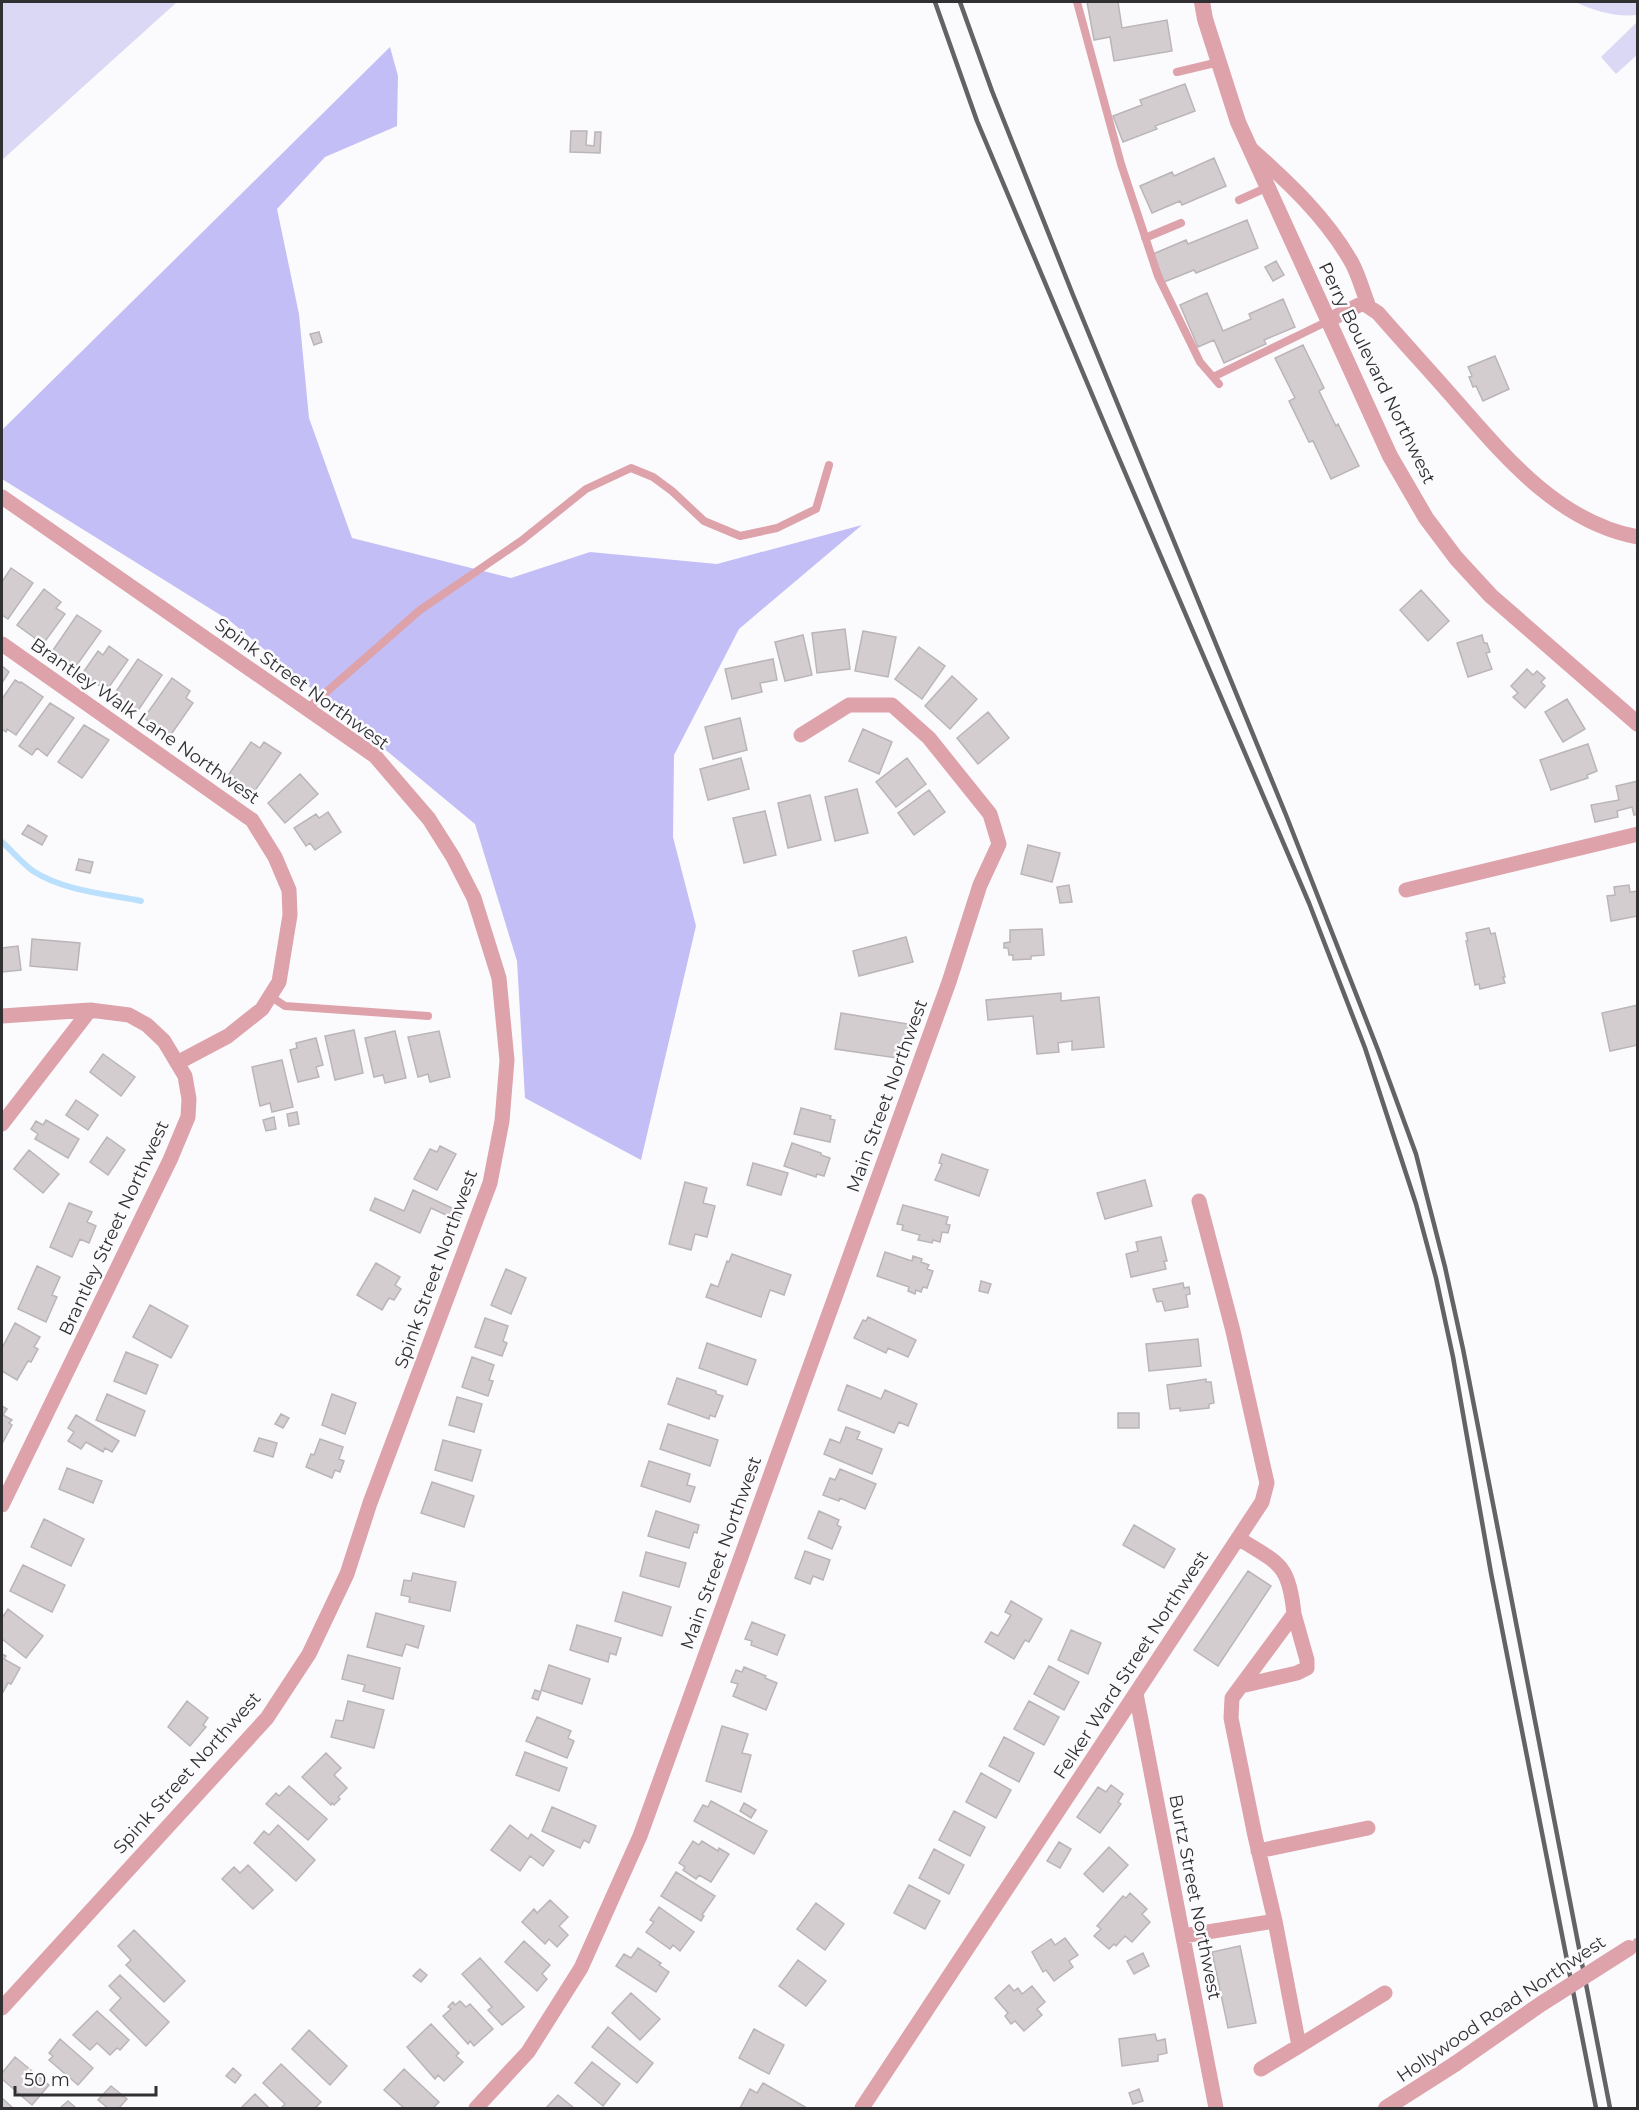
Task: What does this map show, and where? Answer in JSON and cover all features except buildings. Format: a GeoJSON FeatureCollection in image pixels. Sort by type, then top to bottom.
{"type":"FeatureCollection","features":[{"type":"Feature","properties":{"kind":"street","name":"Perry Boulevard Northwest"},"geometry":{"type":"LineString","coordinates":[[1202,2],[1204,19],[1238,122],[1390,456],[1426,518],[1456,558],[1491,596],[1638,724]]}},
{"type":"Feature","properties":{"kind":"street"},"geometry":{"type":"LineString","coordinates":[[1250,148],[1295,189],[1326,224],[1353,265],[1369,307]]}},
{"type":"Feature","properties":{"kind":"street"},"geometry":{"type":"LineString","coordinates":[[1329,320],[1363,303],[1378,313],[1498,448],[1538,487],[1576,513],[1622,534],[1638,537]]}},
{"type":"Feature","properties":{"kind":"street","name":"Spink Street Northwest"},"geometry":{"type":"LineString","coordinates":[[2,497],[375,756],[429,819],[453,857],[474,898],[499,978],[507,1060],[502,1121],[490,1183],[370,1503],[347,1574],[309,1654],[267,1718],[2,2008]]}},
{"type":"Feature","properties":{"kind":"street","name":"Brantley Walk Lane Northwest"},"geometry":{"type":"LineString","coordinates":[[2,644],[252,820],[275,857],[289,890],[290,915],[279,982],[262,1009],[228,1036],[177,1063]]}},
{"type":"Feature","properties":{"kind":"street","name":"Main Street Northwest"},"geometry":{"type":"LineString","coordinates":[[476,2109],[528,2052],[581,1968],[640,1836],[949,982],[980,885],[999,844],[990,814],[929,738],[892,705],[849,705],[801,735]]}},
{"type":"Feature","properties":{"kind":"street"},"geometry":{"type":"LineString","coordinates":[[1406,890],[1638,834]]}},
{"type":"Feature","properties":{"kind":"street"},"geometry":{"type":"LineString","coordinates":[[2,1124],[90,1010]]}},
{"type":"Feature","properties":{"kind":"street","name":"Brantley Street Northwest"},"geometry":{"type":"LineString","coordinates":[[2,1016],[90,1010],[129,1015],[147,1025],[164,1041],[185,1076],[189,1099],[188,1117],[175,1150],[2,1505]]}},
{"type":"Feature","properties":{"kind":"street","name":"Felker Ward Street Northwest"},"geometry":{"type":"LineString","coordinates":[[862,2109],[1262,1502],[1267,1483],[1233,1331],[1199,1201]]}},
{"type":"Feature","properties":{"kind":"street"},"geometry":{"type":"LineString","coordinates":[[1238,1538],[1281,1566],[1292,1590],[1294,1614],[1307,1660],[1307,1668],[1297,1673],[1241,1686]]}},
{"type":"Feature","properties":{"kind":"street"},"geometry":{"type":"LineString","coordinates":[[1294,1614],[1232,1698],[1231,1718],[1275,1921],[1299,2046]]}},
{"type":"Feature","properties":{"kind":"street","name":"Burtz Street Northwest"},"geometry":{"type":"LineString","coordinates":[[1136,1694],[1216,2109]]}},
{"type":"Feature","properties":{"kind":"street"},"geometry":{"type":"LineString","coordinates":[[1258,1851],[1368,1828]]}},
{"type":"Feature","properties":{"kind":"street"},"geometry":{"type":"LineString","coordinates":[[1183,1936],[1275,1921]]}},
{"type":"Feature","properties":{"kind":"street","name":"Hollywood Road Northwest"},"geometry":{"type":"LineString","coordinates":[[1386,2109],[1541,2004],[1635,1944]]}},
{"type":"Feature","properties":{"kind":"street"},"geometry":{"type":"LineString","coordinates":[[1261,2069],[1385,1993]]}},
{"type":"Feature","properties":{"kind":"lane"},"geometry":{"type":"LineString","coordinates":[[1077,2],[1121,164],[1145,238],[1158,276],[1200,362],[1216,380],[1329,320]]}},
{"type":"Feature","properties":{"kind":"lane"},"geometry":{"type":"LineString","coordinates":[[1178,72],[1219,62]]}},
{"type":"Feature","properties":{"kind":"lane"},"geometry":{"type":"LineString","coordinates":[[1239,200],[1268,187]]}},
{"type":"Feature","properties":{"kind":"lane"},"geometry":{"type":"LineString","coordinates":[[1145,238],[1181,223]]}},
{"type":"Feature","properties":{"kind":"lane"},"geometry":{"type":"LineString","coordinates":[[307,709],[420,610],[521,541],[586,489],[631,468],[653,477],[672,491],[704,521],[740,536],[777,528],[816,509],[829,465]]}},
{"type":"Feature","properties":{"kind":"lane"},"geometry":{"type":"LineString","coordinates":[[270,996],[285,1006],[428,1016]]}},
{"type":"Feature","properties":{"kind":"shaded area"},"geometry":{"type":"Polygon","coordinates":[[[2,2],[177,2],[2,160],[2,2]]]}},
{"type":"Feature","properties":{"kind":"shaded area"},"geometry":{"type":"Polygon","coordinates":[[[1575,2],[1637,2],[1637,15],[1605,13],[1575,2]]]}},
{"type":"Feature","properties":{"kind":"shaded area"},"geometry":{"type":"Polygon","coordinates":[[[1637,22],[1637,55],[1616,74],[1601,57],[1637,22]]]}},
{"type":"Feature","properties":{"kind":"shaded area"},"geometry":{"type":"Polygon","coordinates":[[[390,47],[398,76],[397,126],[325,157],[277,209],[299,314],[309,418],[352,538],[511,578],[590,552],[717,564],[862,525],[739,629],[674,755],[673,837],[696,926],[641,1160],[525,1098],[517,961],[475,824],[230,621],[2,479],[2,430],[390,47]]]}},
{"type":"Feature","properties":{"kind":"waterway"},"geometry":{"type":"LineString","coordinates":[[2,842],[29,868],[45,878],[86,891],[141,901]]}},
{"type":"Feature","properties":{"kind":"railway"},"geometry":{"type":"LineString","coordinates":[[935,2],[977,121],[1309,903],[1365,1048],[1416,1204],[1436,1278],[1453,1357],[1491,1573],[1596,2108]]}},
{"type":"Feature","properties":{"kind":"railway"},"geometry":{"type":"LineString","coordinates":[[960,2],[992,91],[1073,295],[1286,815],[1416,1154],[1463,1349],[1610,2108]]}}]}
